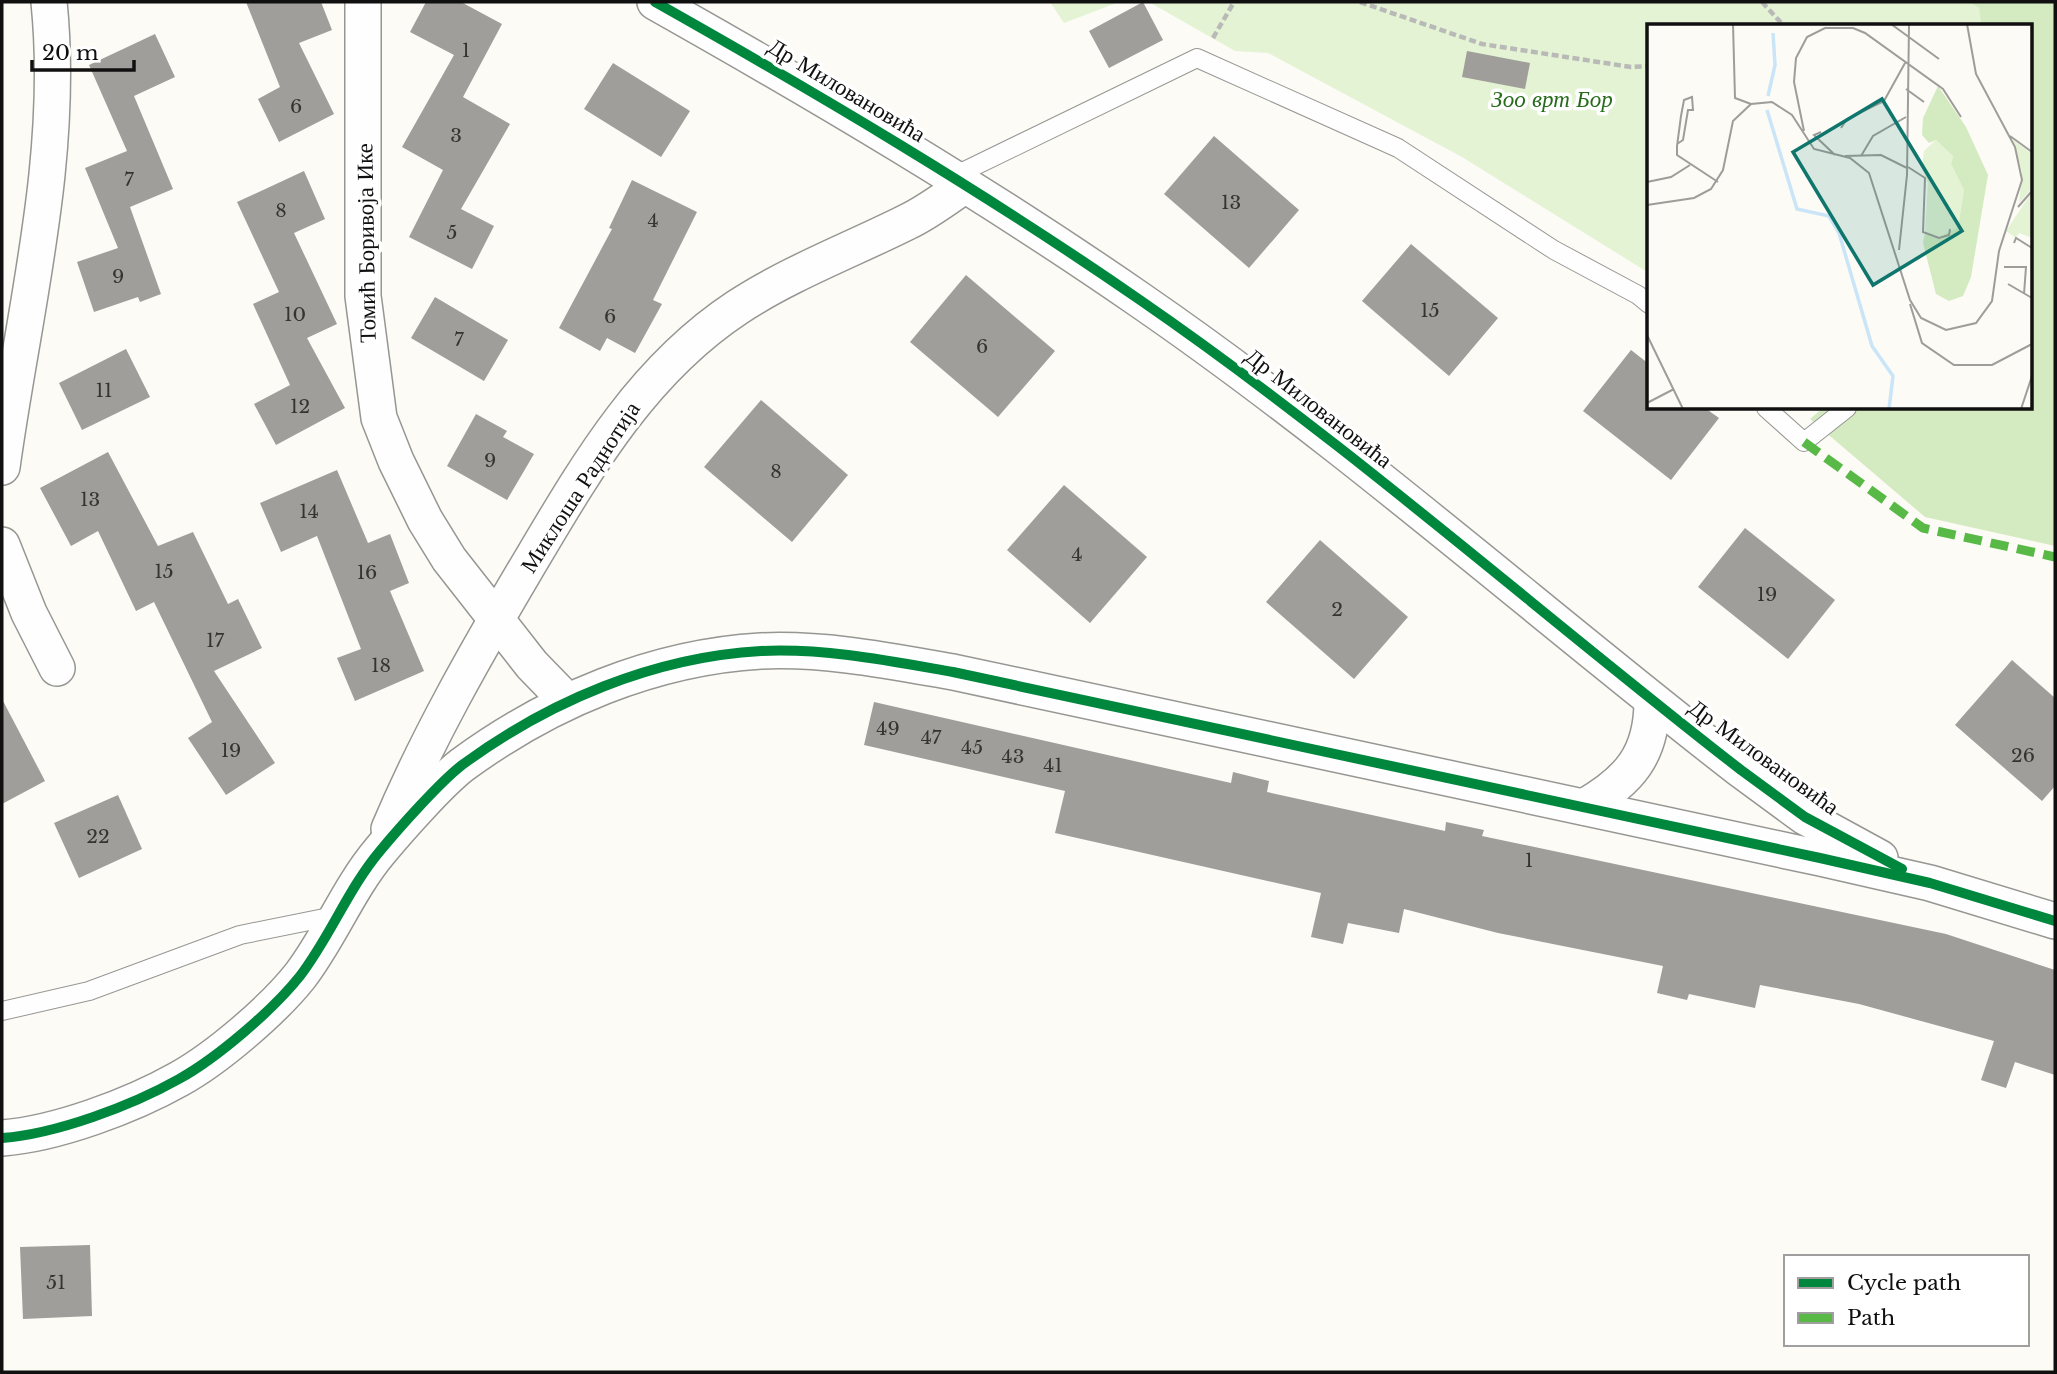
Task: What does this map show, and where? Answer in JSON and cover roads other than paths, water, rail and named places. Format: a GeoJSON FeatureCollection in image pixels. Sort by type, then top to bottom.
{"type":"FeatureCollection","features":[{"type":"Feature","properties":{"kind":"street"},"geometry":{"type":"LineString","coordinates":[[2,467],[43,207],[53,40],[49,2]]}},
{"type":"Feature","properties":{"kind":"street","name":"Томић Боривоја Ике"},"geometry":{"type":"LineString","coordinates":[[363,2],[363,296],[379,418],[396,461],[425,520],[449,559],[532,665],[567,701]]}},
{"type":"Feature","properties":{"kind":"street","name":"Др Миловановића"},"geometry":{"type":"LineString","coordinates":[[655,2],[959,181],[1140,300],[1255,384],[1652,701],[1805,817],[1860,849],[1930,883]]}},
{"type":"Feature","properties":{"kind":"street","name":"Миклоша Раднотија"},"geometry":{"type":"LineString","coordinates":[[380,851],[431,738],[496,619],[601,445],[634,400],[672,359],[738,307],[911,220],[959,181]]}},
{"type":"Feature","properties":{"kind":"street"},"geometry":{"type":"LineString","coordinates":[[2,545],[29,613],[57,668]]}},
{"type":"Feature","properties":{"kind":"street"},"geometry":{"type":"LineString","coordinates":[[2,1138],[24,1136],[104,1112],[180,1079],[252,1024],[299,976],[380,851],[460,766],[567,701],[633,676],[710,657],[764,651],[851,654],[953,672],[1930,883],[2055,921]]}},
{"type":"Feature","properties":{"kind":"street"},"geometry":{"type":"LineString","coordinates":[[1584,807],[1613,790],[1634,768],[1652,728],[1652,701]]}},
{"type":"Feature","properties":{"kind":"lane"},"geometry":{"type":"LineString","coordinates":[[959,181],[1197,58],[1398,148],[1554,250],[1647,302]]}},
{"type":"Feature","properties":{"kind":"lane"},"geometry":{"type":"LineString","coordinates":[[1768,410],[1804,442],[1844,410]]}},
{"type":"Feature","properties":{"kind":"lane"},"geometry":{"type":"LineString","coordinates":[[2,1012],[89,991],[240,935],[339,915]]}},
{"type":"Feature","properties":{"kind":"park label","name":"Зоо врт Бор"},"geometry":{"type":"Point","coordinates":[1552,99]}}]}
